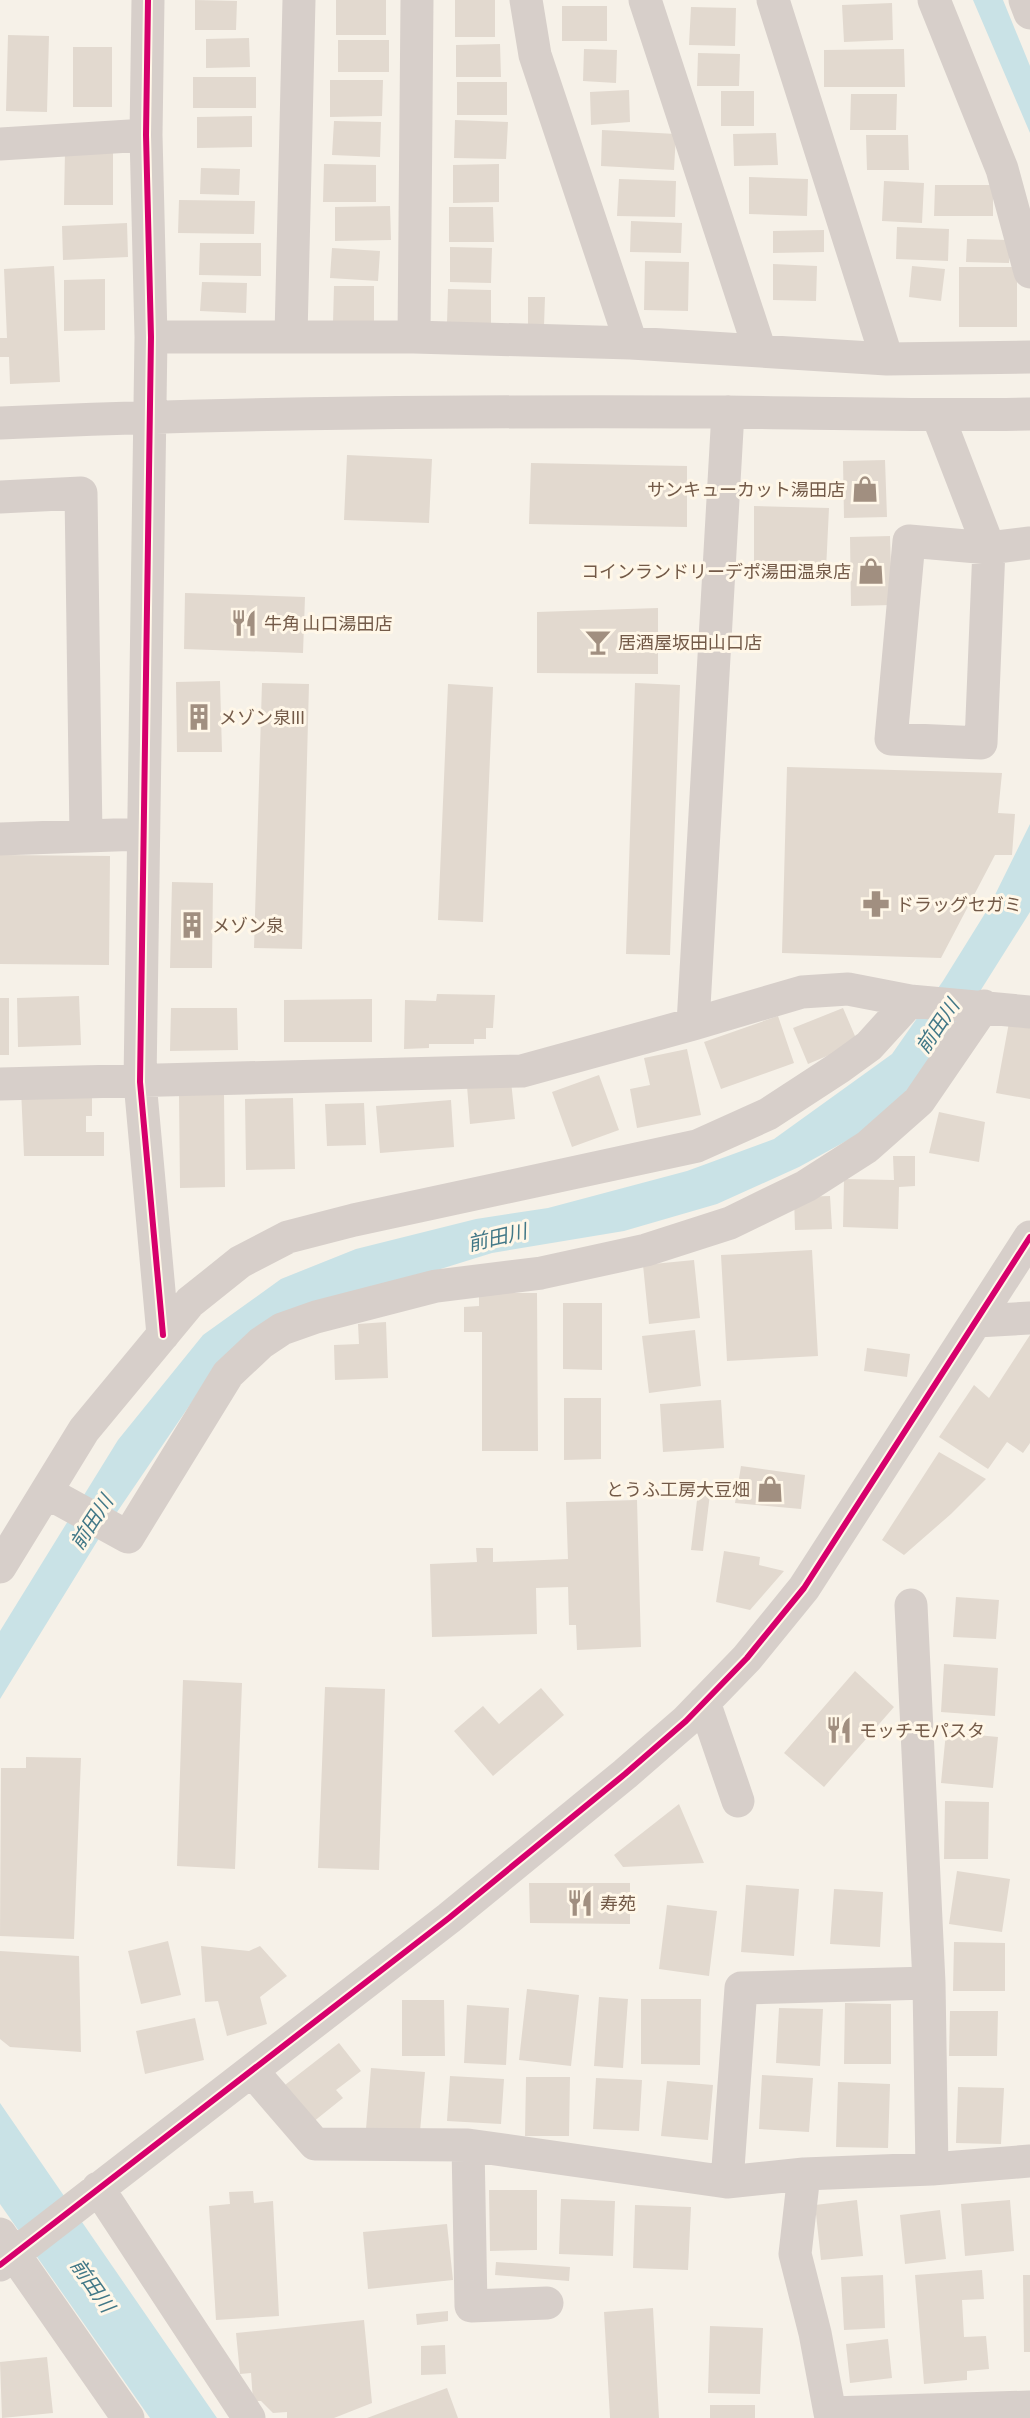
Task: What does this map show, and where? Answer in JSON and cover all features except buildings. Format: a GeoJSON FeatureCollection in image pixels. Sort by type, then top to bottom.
{"type":"FeatureCollection","features":[{"type":"Feature","properties":{"kind":"street"},"geometry":{"type":"LineString","coordinates":[[148,0],[146,135],[151,337],[140,1082],[163,1335]]}},
{"type":"Feature","properties":{"kind":"street"},"geometry":{"type":"LineString","coordinates":[[291,336],[299,0]]}},
{"type":"Feature","properties":{"kind":"street"},"geometry":{"type":"LineString","coordinates":[[414,337],[417,0]]}},
{"type":"Feature","properties":{"kind":"street"},"geometry":{"type":"LineString","coordinates":[[526,0],[535,55],[631,343]]}},
{"type":"Feature","properties":{"kind":"street"},"geometry":{"type":"LineString","coordinates":[[645,0],[760,351]]}},
{"type":"Feature","properties":{"kind":"street"},"geometry":{"type":"LineString","coordinates":[[773,0],[887,359]]}},
{"type":"Feature","properties":{"kind":"street"},"geometry":{"type":"LineString","coordinates":[[934,0],[1002,169],[1030,272]]}},
{"type":"Feature","properties":{"kind":"street"},"geometry":{"type":"LineString","coordinates":[[1025,0],[1030,13]]}},
{"type":"Feature","properties":{"kind":"street"},"geometry":{"type":"LineString","coordinates":[[0,144],[146,135]]}},
{"type":"Feature","properties":{"kind":"street"},"geometry":{"type":"LineString","coordinates":[[151,337],[414,337],[631,343],[887,359],[1030,357]]}},
{"type":"Feature","properties":{"kind":"street"},"geometry":{"type":"LineString","coordinates":[[693,1024],[728,412]]}},
{"type":"Feature","properties":{"kind":"street"},"geometry":{"type":"LineString","coordinates":[[0,423],[150,416],[728,412],[938,416],[1030,414]]}},
{"type":"Feature","properties":{"kind":"street"},"geometry":{"type":"LineString","coordinates":[[938,416],[989,548],[981,743],[891,739],[909,542],[989,548],[1030,543]]}},
{"type":"Feature","properties":{"kind":"street"},"geometry":{"type":"LineString","coordinates":[[0,497],[81,493],[86,836]]}},
{"type":"Feature","properties":{"kind":"street"},"geometry":{"type":"LineString","coordinates":[[0,839],[143,834]]}},
{"type":"Feature","properties":{"kind":"street"},"geometry":{"type":"LineString","coordinates":[[0,1084],[522,1071],[802,992],[848,990],[910,1000],[1030,1012]]}},
{"type":"Feature","properties":{"kind":"street"},"geometry":{"type":"LineString","coordinates":[[0,1567],[84,1430],[190,1302],[240,1262],[288,1237],[697,1146],[758,1119],[869,1046],[910,1000]]}},
{"type":"Feature","properties":{"kind":"street"},"geometry":{"type":"LineString","coordinates":[[46,1492],[128,1537],[228,1374],[261,1343],[282,1329],[316,1317],[435,1286],[541,1273],[646,1250],[730,1223],[806,1186],[867,1147],[919,1101],[984,1006]]}},
{"type":"Feature","properties":{"kind":"street"},"geometry":{"type":"LineString","coordinates":[[128,2418],[4,2251],[98,2188],[253,2072],[449,1918],[616,1782],[686,1721],[747,1658],[804,1588],[1030,1237]]}},
{"type":"Feature","properties":{"kind":"street"},"geometry":{"type":"LineString","coordinates":[[977,1321],[1030,1318]]}},
{"type":"Feature","properties":{"kind":"street"},"geometry":{"type":"LineString","coordinates":[[911,1605],[929,1983],[932,2169]]}},
{"type":"Feature","properties":{"kind":"street"},"geometry":{"type":"LineString","coordinates":[[704,1702],[738,1801]]}},
{"type":"Feature","properties":{"kind":"street"},"geometry":{"type":"LineString","coordinates":[[727,2182],[741,1988],[929,1983]]}},
{"type":"Feature","properties":{"kind":"street"},"geometry":{"type":"LineString","coordinates":[[253,2072],[315,2144],[468,2145],[727,2182],[804,2174],[932,2169],[1030,2161]]}},
{"type":"Feature","properties":{"kind":"street"},"geometry":{"type":"LineString","coordinates":[[468,2145],[471,2306],[547,2303]]}},
{"type":"Feature","properties":{"kind":"street"},"geometry":{"type":"LineString","coordinates":[[804,2174],[795,2254],[815,2333],[830,2414],[1030,2407]]}},
{"type":"Feature","properties":{"kind":"street"},"geometry":{"type":"LineString","coordinates":[[98,2188],[249,2418]]}},
{"type":"Feature","properties":{"kind":"water"},"geometry":{"type":"Polygon","coordinates":[[[973,0],[1003,0],[1030,66],[1030,133],[973,0]]]}},
{"type":"Feature","properties":{"kind":"water","name":"前田川"},"geometry":{"type":"Polygon","coordinates":[[[1030,824],[1030,912],[938,1058],[879,1123],[799,1167],[717,1204],[624,1231],[492,1253],[264,1324],[215,1368],[98,1540],[0,1699],[0,1631],[118,1440],[203,1335],[281,1279],[356,1249],[476,1219],[548,1208],[687,1171],[774,1139],[892,1054],[943,981],[989,907],[1030,824]]]}},
{"type":"Feature","properties":{"kind":"water","name":"前田川"},"geometry":{"type":"Polygon","coordinates":[[[0,2103],[217,2418],[150,2418],[0,2204],[0,2103]]]}},
{"type":"Feature","properties":{"kind":"cycle path"},"geometry":{"type":"LineString","coordinates":[[148,0],[146,135],[151,337],[140,1082],[163,1335]]}},
{"type":"Feature","properties":{"kind":"cycle path"},"geometry":{"type":"LineString","coordinates":[[0,2265],[449,1918],[686,1721],[747,1658],[804,1588],[1030,1237]]}},
{"type":"Feature","properties":{"kind":"place","name":"サンキューカット湯田店"},"geometry":{"type":"Point","coordinates":[865,489]}},
{"type":"Feature","properties":{"kind":"place","name":"コインランドリーデポ湯田温泉店"},"geometry":{"type":"Point","coordinates":[871,571]}},
{"type":"Feature","properties":{"kind":"place","name":"牛角 山口湯田店"},"geometry":{"type":"Point","coordinates":[244,623]}},
{"type":"Feature","properties":{"kind":"place","name":"居酒屋坂田山口店"},"geometry":{"type":"Point","coordinates":[598,642]}},
{"type":"Feature","properties":{"kind":"place","name":"メゾン泉III"},"geometry":{"type":"Point","coordinates":[199,717]}},
{"type":"Feature","properties":{"kind":"place","name":"ドラッグセガミ"},"geometry":{"type":"Point","coordinates":[876,904]}},
{"type":"Feature","properties":{"kind":"place","name":"メゾン泉"},"geometry":{"type":"Point","coordinates":[192,925]}},
{"type":"Feature","properties":{"kind":"place","name":"とうふ工房大豆畑"},"geometry":{"type":"Point","coordinates":[770,1489]}},
{"type":"Feature","properties":{"kind":"place","name":"モッチモパスタ"},"geometry":{"type":"Point","coordinates":[839,1730]}},
{"type":"Feature","properties":{"kind":"place","name":"寿苑"},"geometry":{"type":"Point","coordinates":[580,1903]}}]}
